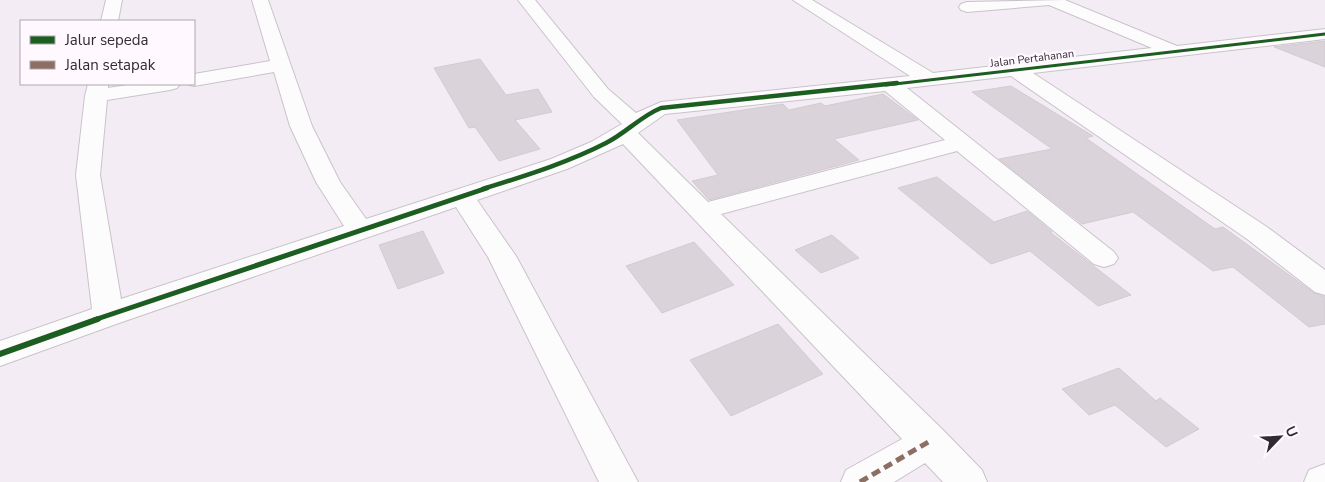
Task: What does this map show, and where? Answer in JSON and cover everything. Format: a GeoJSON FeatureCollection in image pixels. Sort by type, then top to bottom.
{"type":"FeatureCollection","features":[{"type":"Feature","properties":{"kind":"street"},"geometry":{"type":"LineString","coordinates":[[110,20],[114,0]]}},
{"type":"Feature","properties":{"kind":"street"},"geometry":{"type":"LineString","coordinates":[[260,0],[301,126],[328,182],[361,231]]}},
{"type":"Feature","properties":{"kind":"street"},"geometry":{"type":"LineString","coordinates":[[526,0],[629,128],[703,211],[968,482]]}},
{"type":"Feature","properties":{"kind":"street"},"geometry":{"type":"LineString","coordinates":[[800,0],[930,80]]}},
{"type":"Feature","properties":{"kind":"street"},"geometry":{"type":"LineString","coordinates":[[967,6],[1050,0],[1175,51]]}},
{"type":"Feature","properties":{"kind":"street","name":"Jalan Pertahanan"},"geometry":{"type":"LineString","coordinates":[[0,354],[108,315],[590,152],[661,108],[1320,36]]}},
{"type":"Feature","properties":{"kind":"street"},"geometry":{"type":"LineString","coordinates":[[195,80],[280,65]]}},
{"type":"Feature","properties":{"kind":"street"},"geometry":{"type":"LineString","coordinates":[[1015,70],[1257,233],[1325,285]]}},
{"type":"Feature","properties":{"kind":"street"},"geometry":{"type":"LineString","coordinates":[[889,84],[1104,258]]}},
{"type":"Feature","properties":{"kind":"street"},"geometry":{"type":"LineString","coordinates":[[108,315],[88,175],[96,90],[158,85]]}},
{"type":"Feature","properties":{"kind":"street"},"geometry":{"type":"LineString","coordinates":[[703,211],[961,143]]}},
{"type":"Feature","properties":{"kind":"street"},"geometry":{"type":"LineString","coordinates":[[461,196],[502,256],[619,482]]}},
{"type":"Feature","properties":{"kind":"street"},"geometry":{"type":"LineString","coordinates":[[860,482],[930,441]]}},
{"type":"Feature","properties":{"kind":"building"},"geometry":{"type":"Polygon","coordinates":[[[1325,41],[1325,67],[1274,47],[1325,41]]]}},
{"type":"Feature","properties":{"kind":"building"},"geometry":{"type":"Polygon","coordinates":[[[480,59],[506,95],[538,89],[552,112],[515,120],[540,149],[499,161],[475,127],[469,128],[434,68],[480,59]]]}},
{"type":"Feature","properties":{"kind":"building"},"geometry":{"type":"Polygon","coordinates":[[[1011,86],[1093,136],[1086,138],[1215,229],[1223,227],[1314,293],[1325,297],[1325,324],[1309,327],[1233,267],[1213,271],[1133,212],[1082,224],[999,159],[1052,149],[972,92],[1011,86]]]}},
{"type":"Feature","properties":{"kind":"building"},"geometry":{"type":"Polygon","coordinates":[[[883,94],[918,120],[834,139],[859,160],[709,200],[692,181],[718,175],[677,120],[783,104],[789,110],[821,103],[825,106],[883,94]]]}},
{"type":"Feature","properties":{"kind":"building"},"geometry":{"type":"Polygon","coordinates":[[[937,177],[994,222],[1027,211],[1052,232],[1050,232],[1131,295],[1098,306],[1030,251],[991,264],[898,188],[937,177]]]}},
{"type":"Feature","properties":{"kind":"building"},"geometry":{"type":"Polygon","coordinates":[[[423,231],[444,273],[398,289],[379,245],[423,231]]]}},
{"type":"Feature","properties":{"kind":"building"},"geometry":{"type":"Polygon","coordinates":[[[832,235],[859,258],[821,273],[795,250],[832,235]]]}},
{"type":"Feature","properties":{"kind":"building"},"geometry":{"type":"Polygon","coordinates":[[[694,242],[734,285],[662,313],[626,266],[694,242]]]}},
{"type":"Feature","properties":{"kind":"building"},"geometry":{"type":"Polygon","coordinates":[[[778,324],[823,374],[731,416],[690,360],[778,324]]]}},
{"type":"Feature","properties":{"kind":"building"},"geometry":{"type":"Polygon","coordinates":[[[1119,368],[1156,401],[1160,398],[1199,429],[1166,447],[1115,405],[1089,415],[1062,389],[1119,368]]]}},
{"type":"Feature","properties":{"kind":"marked path"},"geometry":{"type":"LineString","coordinates":[[860,482],[930,441]]}},
{"type":"Feature","properties":{"kind":"cycle path"},"geometry":{"type":"LineString","coordinates":[[0,354],[108,315],[559,164],[615,139],[644,117],[661,108],[797,95],[1325,34]]}}]}
